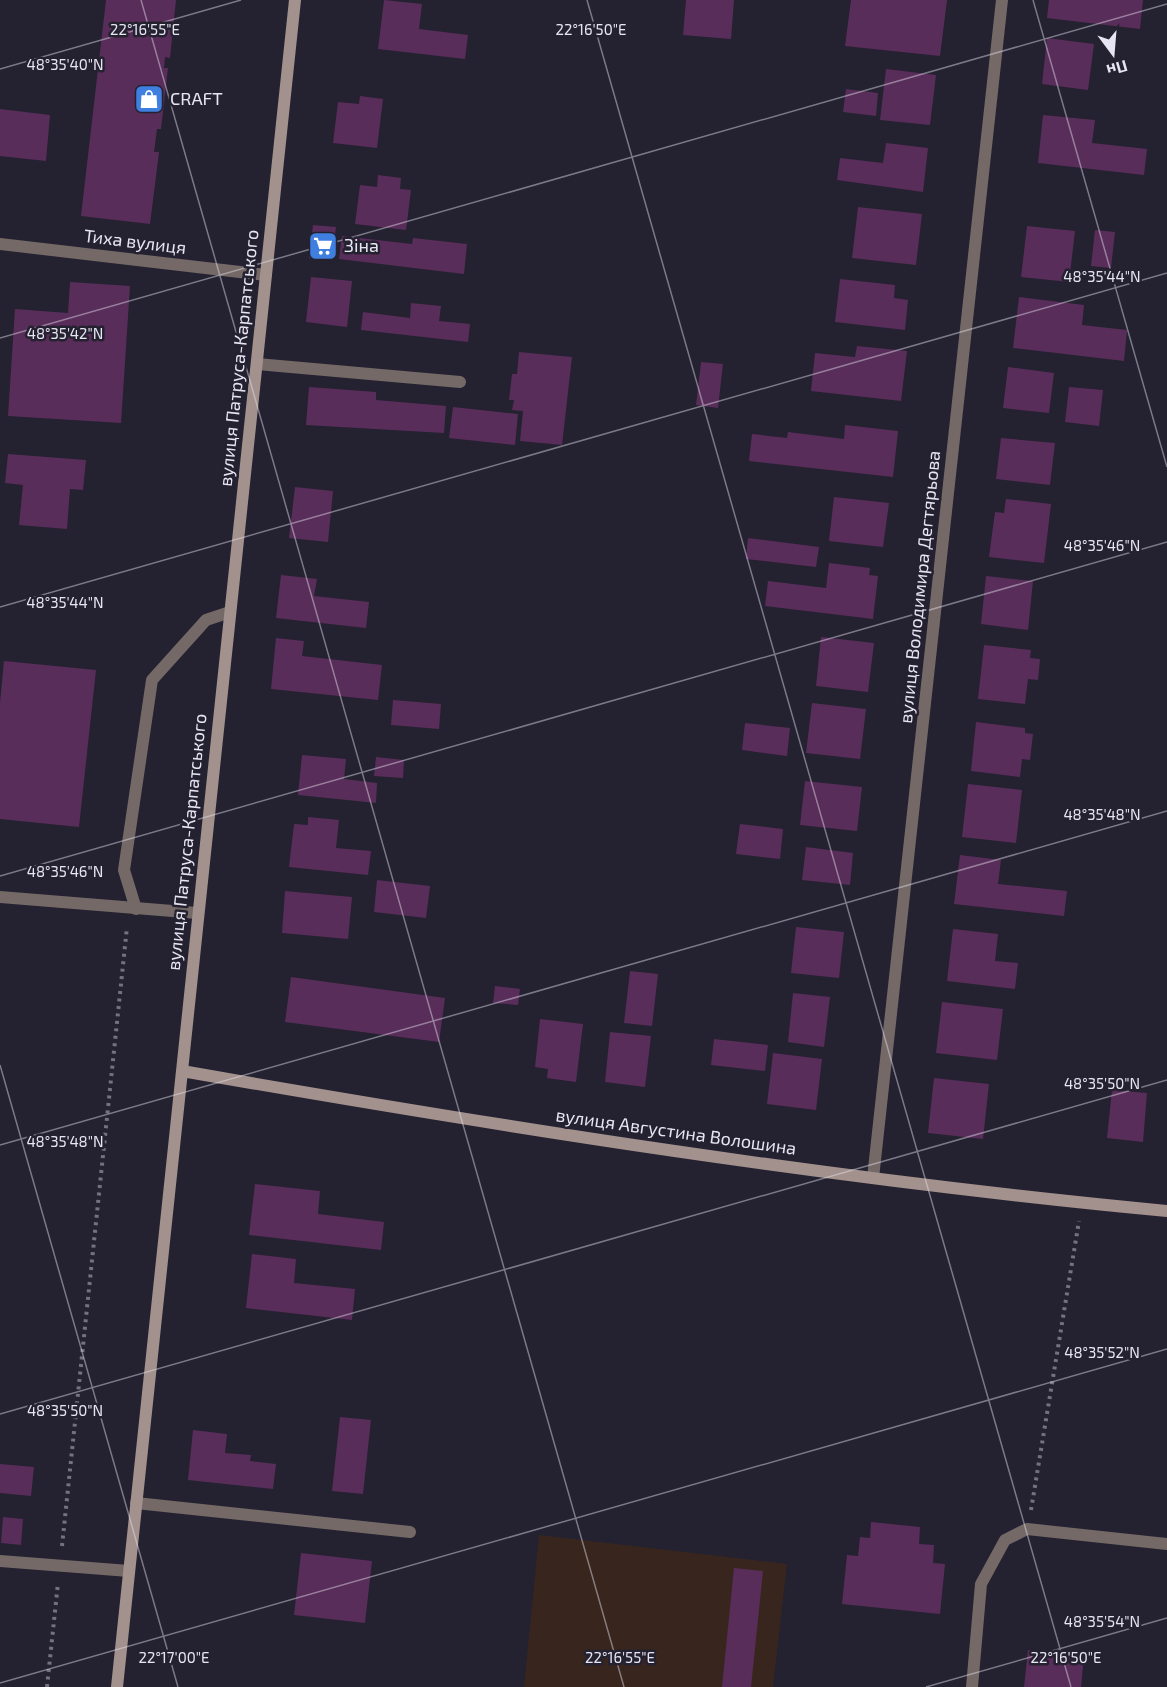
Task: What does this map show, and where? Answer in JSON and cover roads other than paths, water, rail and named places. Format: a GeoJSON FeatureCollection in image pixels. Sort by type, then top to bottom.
{"type":"FeatureCollection","features":[{"type":"Feature","properties":{"kind":"main road","name":"вулиця Патруса-Карпатського"},"geometry":{"type":"LineString","coordinates":[[117,1687],[295,0]]}},
{"type":"Feature","properties":{"kind":"main road","name":"вулиця Августина Волошина"},"geometry":{"type":"LineString","coordinates":[[182,1071],[454,1118],[873,1178],[1081,1203],[1167,1210]]}},
{"type":"Feature","properties":{"kind":"street","name":"вулиця Володимира Дегтярьова"},"geometry":{"type":"LineString","coordinates":[[873,1178],[1002,0]]}},
{"type":"Feature","properties":{"kind":"street","name":"Тиха вулиця"},"geometry":{"type":"LineString","coordinates":[[0,244],[266,276]]}},
{"type":"Feature","properties":{"kind":"street"},"geometry":{"type":"LineString","coordinates":[[257,364],[460,382]]}},
{"type":"Feature","properties":{"kind":"street"},"geometry":{"type":"LineString","coordinates":[[133,909],[124,870],[152,680],[206,620],[230,612]]}},
{"type":"Feature","properties":{"kind":"street"},"geometry":{"type":"LineString","coordinates":[[0,897],[197,913]]}},
{"type":"Feature","properties":{"kind":"street"},"geometry":{"type":"LineString","coordinates":[[136,1503],[410,1532]]}},
{"type":"Feature","properties":{"kind":"street"},"geometry":{"type":"LineString","coordinates":[[972,1687],[981,1584],[1005,1540],[1027,1529],[1167,1544]]}},
{"type":"Feature","properties":{"kind":"street"},"geometry":{"type":"LineString","coordinates":[[0,1561],[129,1571]]}},
{"type":"Feature","properties":{"kind":"place","name":"CRAFT"},"geometry":{"type":"Point","coordinates":[149,99]}},
{"type":"Feature","properties":{"kind":"place","name":"Зіна"},"geometry":{"type":"Point","coordinates":[323,246]}}]}
